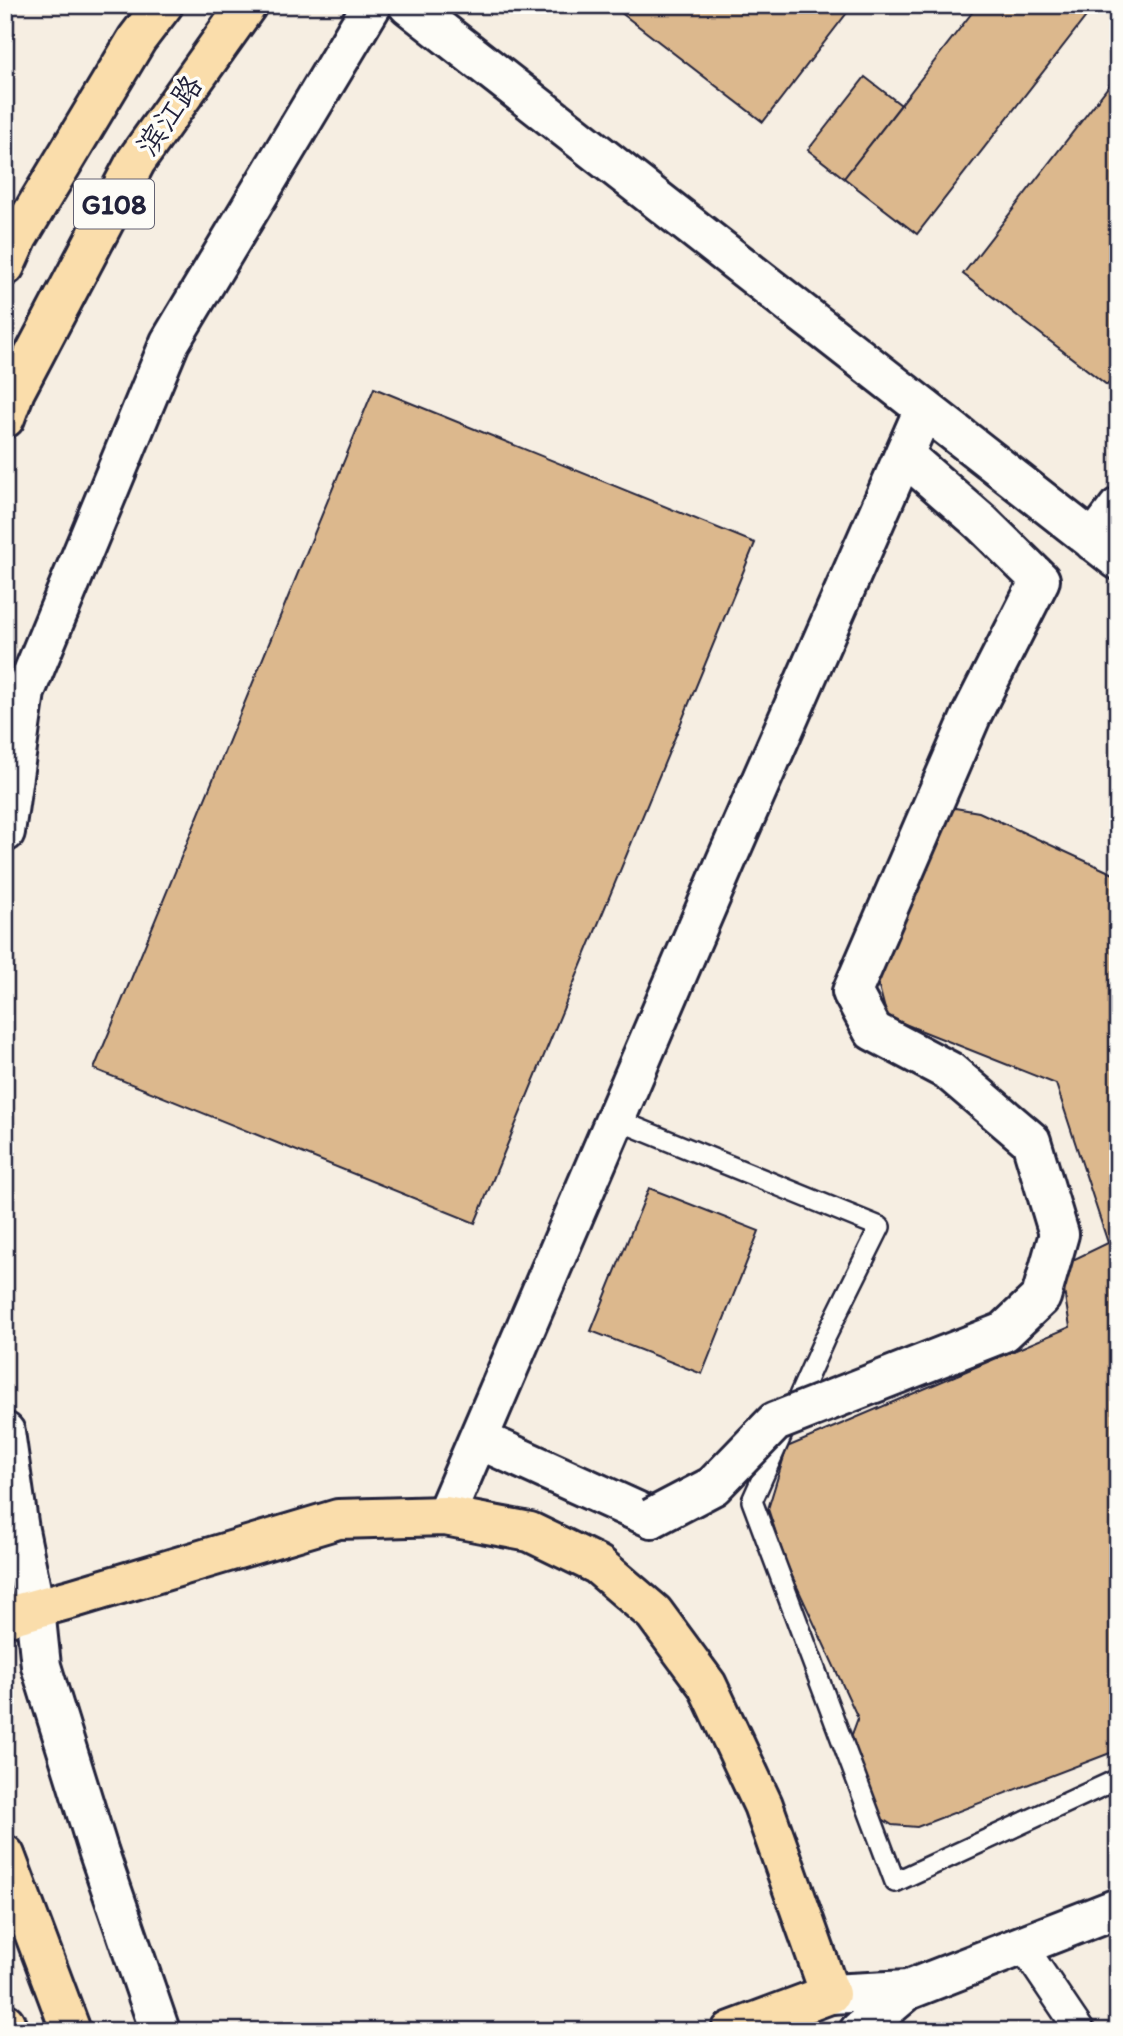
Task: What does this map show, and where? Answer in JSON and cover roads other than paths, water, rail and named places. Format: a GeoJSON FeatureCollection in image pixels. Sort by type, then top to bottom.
{"type":"FeatureCollection","features":[{"type":"Feature","properties":{"kind":"main road","name":"G108"},"geometry":{"type":"LineString","coordinates":[[5,266],[18,237],[137,39],[163,5]]}},
{"type":"Feature","properties":{"kind":"main road","name":"滨江路"},"geometry":{"type":"LineString","coordinates":[[5,418],[15,391],[136,162],[247,5]]}},
{"type":"Feature","properties":{"kind":"main road"},"geometry":{"type":"LineString","coordinates":[[20,1613],[338,1519],[445,1516],[530,1532],[598,1565],[654,1613],[706,1685],[763,1805],[830,1994],[731,2031]]}},
{"type":"Feature","properties":{"kind":"main road"},"geometry":{"type":"LineString","coordinates":[[5,1855],[71,2031]]}},
{"type":"Feature","properties":{"kind":"main road"},"geometry":{"type":"LineString","coordinates":[[5,2023],[8,2031]]}},
{"type":"Feature","properties":{"kind":"street"},"geometry":{"type":"LineString","coordinates":[[5,832],[24,692],[170,342],[372,5]]}},
{"type":"Feature","properties":{"kind":"street"},"geometry":{"type":"LineString","coordinates":[[408,5],[1105,550],[1118,508]]}},
{"type":"Feature","properties":{"kind":"street"},"geometry":{"type":"LineString","coordinates":[[445,1516],[924,409]]}},
{"type":"Feature","properties":{"kind":"street"},"geometry":{"type":"LineString","coordinates":[[478,1439],[652,1518],[713,1486],[775,1422],[1004,1332],[1041,1297],[1059,1234],[1031,1141],[949,1071],[873,1031],[852,992],[972,714],[1040,580],[982,523],[904,455]]}},
{"type":"Feature","properties":{"kind":"street"},"geometry":{"type":"LineString","coordinates":[[5,1432],[19,1530],[20,1613],[41,1666],[99,1853],[160,2031]]}},
{"type":"Feature","properties":{"kind":"street"},"geometry":{"type":"LineString","coordinates":[[859,2031],[908,1990],[1118,1908]]}},
{"type":"Feature","properties":{"kind":"street"},"geometry":{"type":"LineString","coordinates":[[1022,1945],[1080,2031]]}},
{"type":"Feature","properties":{"kind":"street"},"geometry":{"type":"LineString","coordinates":[[830,1994],[908,1990]]}},
{"type":"Feature","properties":{"kind":"lane"},"geometry":{"type":"LineString","coordinates":[[615,1119],[880,1227],[824,1340],[752,1501],[895,1882],[1118,1779]]}}]}
